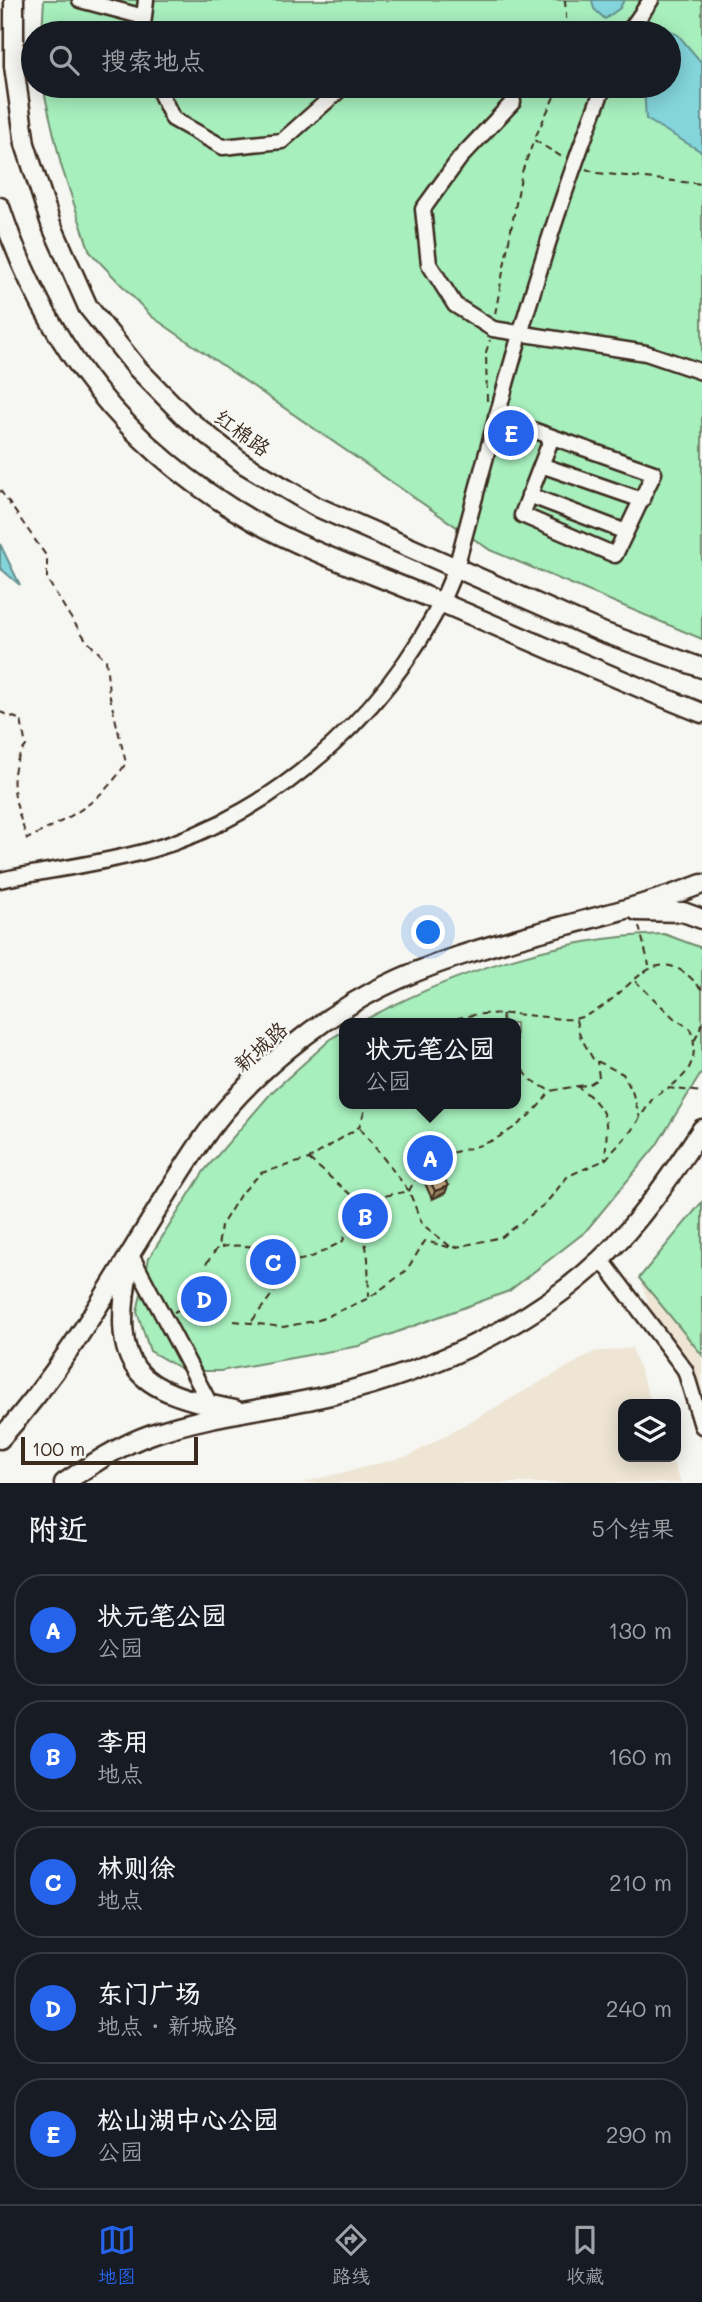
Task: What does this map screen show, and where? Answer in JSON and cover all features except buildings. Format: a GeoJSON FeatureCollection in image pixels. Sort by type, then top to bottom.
{"type":"FeatureCollection","features":[{"type":"Feature","properties":{"kind":"main road","name":"红棉路"},"geometry":{"type":"LineString","coordinates":[[14,0],[14,66],[24,144],[51,224],[88,307],[156,388],[186,418],[244,464],[315,506],[602,632],[702,668]]}},
{"type":"Feature","properties":{"kind":"main road"},"geometry":{"type":"LineString","coordinates":[[0,207],[18,262],[48,319],[85,378],[134,432],[183,475],[254,521],[702,713]]}},
{"type":"Feature","properties":{"kind":"main road","name":"新城路"},"geometry":{"type":"LineString","coordinates":[[0,1439],[30,1406],[73,1347],[199,1144],[253,1081],[305,1037],[353,1003],[399,979],[464,956],[702,884]]}},
{"type":"Feature","properties":{"kind":"main road"},"geometry":{"type":"LineString","coordinates":[[603,915],[635,911],[683,912],[702,919]]}},
{"type":"Feature","properties":{"kind":"main road"},"geometry":{"type":"LineString","coordinates":[[64,1483],[102,1457],[151,1434],[241,1412],[316,1398],[440,1359],[511,1328],[561,1294],[601,1259],[639,1218],[702,1129]]}},
{"type":"Feature","properties":{"kind":"main road"},"geometry":{"type":"LineString","coordinates":[[131,1255],[121,1316],[122,1336],[129,1357],[143,1376],[159,1389],[181,1399],[241,1412]]}},
{"type":"Feature","properties":{"kind":"street"},"geometry":{"type":"LineString","coordinates":[[80,0],[106,4],[144,17]]}},
{"type":"Feature","properties":{"kind":"street"},"geometry":{"type":"LineString","coordinates":[[144,21],[146,0]]}},
{"type":"Feature","properties":{"kind":"street"},"geometry":{"type":"LineString","coordinates":[[636,21],[651,0]]}},
{"type":"Feature","properties":{"kind":"street"},"geometry":{"type":"LineString","coordinates":[[163,98],[173,119],[223,147],[282,141],[330,98]]}},
{"type":"Feature","properties":{"kind":"street"},"geometry":{"type":"LineString","coordinates":[[512,98],[513,102],[460,158],[424,209],[429,264],[454,305],[493,329],[646,353],[702,372]]}},
{"type":"Feature","properties":{"kind":"street"},"geometry":{"type":"LineString","coordinates":[[0,880],[147,851],[206,829],[267,795],[318,756],[374,702],[443,603],[456,568],[519,332],[573,163],[599,98]]}},
{"type":"Feature","properties":{"kind":"street"},"geometry":{"type":"LineString","coordinates":[[496,416],[654,473],[615,555],[522,515],[552,437]]}},
{"type":"Feature","properties":{"kind":"street"},"geometry":{"type":"LineString","coordinates":[[541,465],[642,500]]}},
{"type":"Feature","properties":{"kind":"street"},"geometry":{"type":"LineString","coordinates":[[529,495],[626,532]]}},
{"type":"Feature","properties":{"kind":"street"},"geometry":{"type":"LineString","coordinates":[[131,1255],[211,1406]]}},
{"type":"Feature","properties":{"kind":"street"},"geometry":{"type":"LineString","coordinates":[[601,1259],[685,1370],[702,1426]]}},
{"type":"Feature","properties":{"kind":"path"},"geometry":{"type":"LineString","coordinates":[[565,0],[566,21]]}},
{"type":"Feature","properties":{"kind":"path"},"geometry":{"type":"LineString","coordinates":[[487,401],[486,352],[493,329],[522,172],[553,98]]}},
{"type":"Feature","properties":{"kind":"path"},"geometry":{"type":"LineString","coordinates":[[534,140],[573,163],[597,173],[702,184]]}},
{"type":"Feature","properties":{"kind":"path"},"geometry":{"type":"LineString","coordinates":[[0,491],[47,557],[47,579],[69,615],[106,660],[109,693],[125,763],[110,789],[86,806],[27,839],[12,784],[16,759],[26,746],[21,720],[0,712]]}},
{"type":"Feature","properties":{"kind":"path"},"geometry":{"type":"LineString","coordinates":[[635,911],[650,966]]}},
{"type":"Feature","properties":{"kind":"path"},"geometry":{"type":"LineString","coordinates":[[474,1018],[502,1013],[576,1019],[604,1006],[650,966],[661,963],[677,967],[702,990]]}},
{"type":"Feature","properties":{"kind":"path"},"geometry":{"type":"LineString","coordinates":[[634,981],[674,1018],[691,1029],[695,1041]]}},
{"type":"Feature","properties":{"kind":"path"},"geometry":{"type":"LineString","coordinates":[[502,1013],[502,1018]]}},
{"type":"Feature","properties":{"kind":"path"},"geometry":{"type":"LineString","coordinates":[[521,1067],[530,1079],[550,1091],[588,1085],[599,1078],[597,1061],[580,1036],[576,1019]]}},
{"type":"Feature","properties":{"kind":"path"},"geometry":{"type":"LineString","coordinates":[[234,1321],[283,1327],[319,1320],[369,1298],[406,1271],[425,1241],[452,1248],[502,1237],[546,1203],[568,1176],[605,1160],[653,1098],[680,1082],[694,1056],[695,1041],[702,1023]]}},
{"type":"Feature","properties":{"kind":"path"},"geometry":{"type":"LineString","coordinates":[[597,1061],[623,1074],[632,1091],[640,1118]]}},
{"type":"Feature","properties":{"kind":"path"},"geometry":{"type":"LineString","coordinates":[[577,1086],[597,1101],[608,1122],[605,1160]]}},
{"type":"Feature","properties":{"kind":"path"},"geometry":{"type":"LineString","coordinates":[[667,1088],[702,1092]]}},
{"type":"Feature","properties":{"kind":"path"},"geometry":{"type":"LineString","coordinates":[[409,1191],[420,1170],[431,1161],[460,1148],[493,1140],[539,1109],[550,1091]]}},
{"type":"Feature","properties":{"kind":"path"},"geometry":{"type":"LineString","coordinates":[[206,1264],[218,1247],[221,1226],[240,1195],[261,1173],[309,1159],[359,1127],[365,1109]]}},
{"type":"Feature","properties":{"kind":"path"},"geometry":{"type":"LineString","coordinates":[[359,1127],[409,1191],[422,1224],[452,1248]]}},
{"type":"Feature","properties":{"kind":"path"},"geometry":{"type":"LineString","coordinates":[[309,1159],[358,1200],[368,1258],[369,1298]]}},
{"type":"Feature","properties":{"kind":"path"},"geometry":{"type":"LineString","coordinates":[[358,1200],[409,1191]]}},
{"type":"Feature","properties":{"kind":"path"},"geometry":{"type":"LineString","coordinates":[[286,1263],[310,1258],[343,1241],[358,1200]]}},
{"type":"Feature","properties":{"kind":"path"},"geometry":{"type":"LineString","coordinates":[[218,1247],[240,1244],[280,1256],[288,1266],[285,1277],[251,1322]]}},
{"type":"Feature","properties":{"kind":"shaded area"},"geometry":{"type":"Polygon","coordinates":[[[702,1207],[702,1444],[639,1278],[702,1207]]]}},
{"type":"Feature","properties":{"kind":"shaded area"},"geometry":{"type":"Polygon","coordinates":[[[632,1348],[650,1399],[618,1399],[618,1462],[673,1462],[681,1483],[301,1483],[409,1456],[594,1352],[632,1348]]]}},
{"type":"Feature","properties":{"kind":"green space"},"geometry":{"type":"Polygon","coordinates":[[[44,0],[702,0],[702,639],[490,550],[151,316],[90,252],[61,165],[45,98],[681,98],[681,21],[43,21],[44,0]]]}},
{"type":"Feature","properties":{"kind":"green space"},"geometry":{"type":"Polygon","coordinates":[[[664,934],[702,948],[702,1072],[656,1146],[585,1232],[509,1291],[359,1346],[220,1371],[185,1371],[150,1351],[137,1312],[149,1258],[204,1171],[272,1092],[332,1038],[339,1034],[339,1109],[521,1109],[521,1018],[369,1018],[431,988],[506,961],[545,950],[624,937],[664,934]]]}},
{"type":"Feature","properties":{"kind":"green space"},"geometry":{"type":"Polygon","coordinates":[[[702,1202],[702,1355],[639,1278],[702,1202]]]}},
{"type":"Feature","properties":{"kind":"water"},"geometry":{"type":"Polygon","coordinates":[[[592,0],[624,0],[620,8],[605,19],[594,9],[592,0]]]}},
{"type":"Feature","properties":{"kind":"water"},"geometry":{"type":"Polygon","coordinates":[[[681,38],[702,63],[702,152],[646,119],[645,98],[681,98],[681,38]]]}},
{"type":"Feature","properties":{"kind":"water"},"geometry":{"type":"Polygon","coordinates":[[[0,544],[20,585],[0,568],[0,544]]]}},
{"type":"Feature","properties":{"kind":"place","name":"松山湖中心公园"},"geometry":{"type":"Point","coordinates":[511,433]}},
{"type":"Feature","properties":{"kind":"place","name":"状元笔公园"},"geometry":{"type":"Point","coordinates":[430,1158]}},
{"type":"Feature","properties":{"kind":"place","name":"李用"},"geometry":{"type":"Point","coordinates":[365,1216]}},
{"type":"Feature","properties":{"kind":"place","name":"林则徐"},"geometry":{"type":"Point","coordinates":[273,1262]}},
{"type":"Feature","properties":{"kind":"place","name":"东门广场"},"geometry":{"type":"Point","coordinates":[204,1299]}}]}
